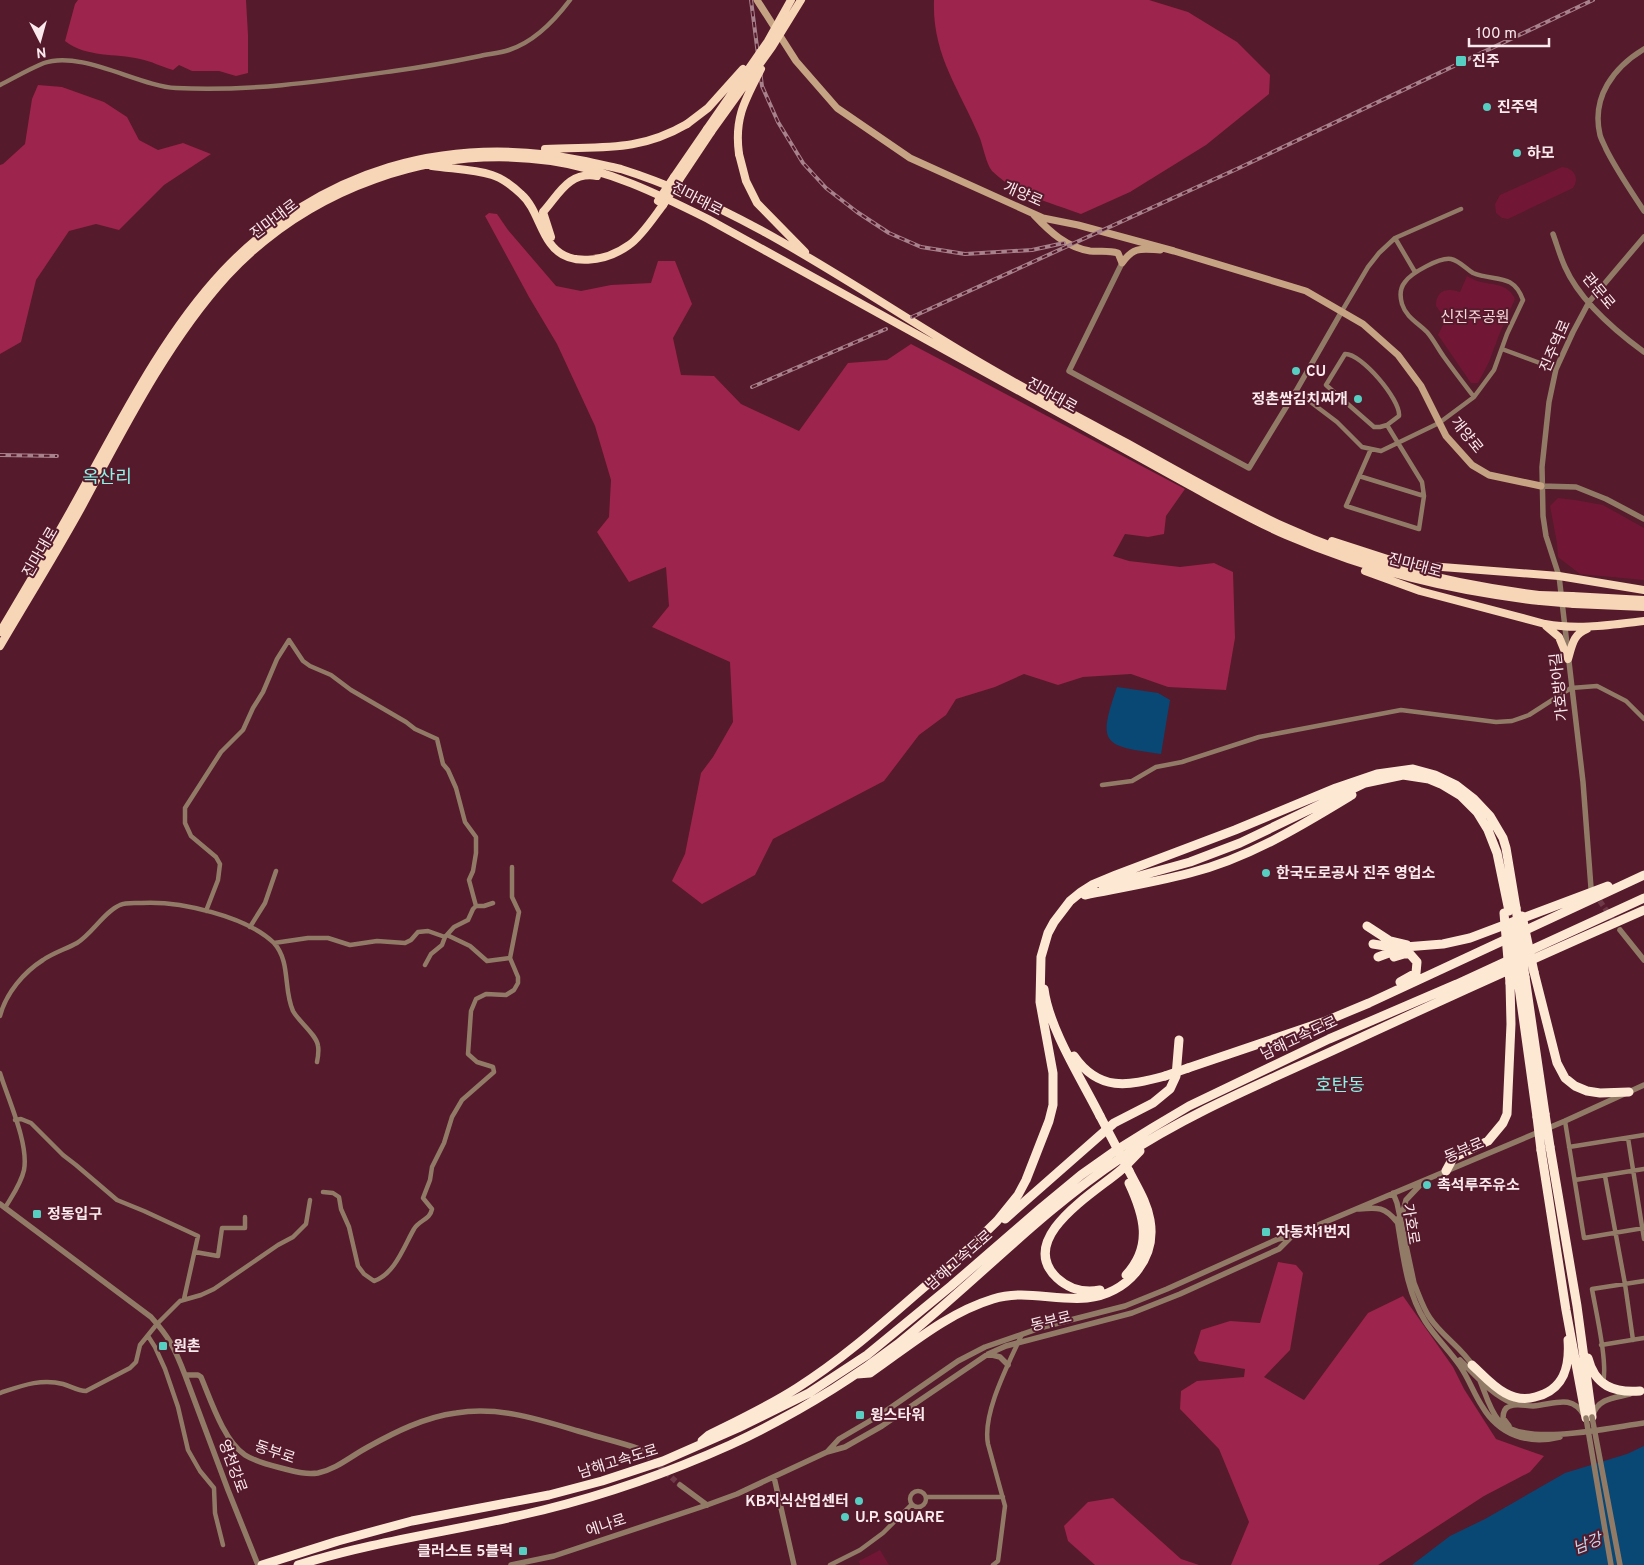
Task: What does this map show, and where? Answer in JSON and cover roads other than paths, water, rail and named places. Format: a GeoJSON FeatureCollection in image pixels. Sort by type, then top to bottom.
{"type":"FeatureCollection","features":[{"type":"Feature","properties":{"kind":"highway"},"geometry":{"type":"LineString","coordinates":[[791,0],[742,106],[737,138],[739,154],[746,180],[757,203],[800,248],[829,270]]}},
{"type":"Feature","properties":{"kind":"highway"},"geometry":{"type":"LineString","coordinates":[[425,164],[494,175],[522,194],[550,244],[557,251],[570,258],[586,261],[610,256],[630,245],[801,0]]}},
{"type":"Feature","properties":{"kind":"highway"},"geometry":{"type":"LineString","coordinates":[[518,151],[630,146],[670,134],[708,108],[770,44]]}},
{"type":"Feature","properties":{"kind":"highway","name":"진마대로"},"geometry":{"type":"LineString","coordinates":[[0,632],[57,536],[149,372],[204,293],[247,248],[278,223],[309,202],[346,183],[376,171],[424,158],[486,150],[552,154],[619,168],[702,200],[829,270],[986,366],[1257,514],[1318,541],[1373,561],[1425,576],[1540,598]]}},
{"type":"Feature","properties":{"kind":"highway","name":"진마대로"},"geometry":{"type":"LineString","coordinates":[[0,646],[63,540],[155,376],[190,324],[228,276],[282,228],[312,208],[349,189],[378,177],[425,164],[471,158],[514,158],[552,161],[580,167],[666,198],[708,219],[1164,472],[1292,538],[1342,557],[1424,583],[1466,592],[1540,598]]}},
{"type":"Feature","properties":{"kind":"highway"},"geometry":{"type":"LineString","coordinates":[[626,182],[587,175],[575,178],[559,191],[543,212],[551,238],[560,248],[573,255],[587,256],[609,251],[627,241],[661,203]]}},
{"type":"Feature","properties":{"kind":"highway"},"geometry":{"type":"LineString","coordinates":[[1318,541],[1329,540],[1403,564],[1559,576],[1644,590]]}},
{"type":"Feature","properties":{"kind":"highway"},"geometry":{"type":"LineString","coordinates":[[1342,557],[1354,567],[1420,591],[1545,624],[1564,628],[1644,622]]}},
{"type":"Feature","properties":{"kind":"highway"},"geometry":{"type":"LineString","coordinates":[[1540,598],[1644,607]]}},
{"type":"Feature","properties":{"kind":"highway"},"geometry":{"type":"LineString","coordinates":[[1573,600],[1644,600]]}},
{"type":"Feature","properties":{"kind":"highway"},"geometry":{"type":"LineString","coordinates":[[1545,624],[1559,637],[1568,659]]}},
{"type":"Feature","properties":{"kind":"highway"},"geometry":{"type":"LineString","coordinates":[[1568,659],[1577,633],[1591,627]]}},
{"type":"Feature","properties":{"kind":"highway"},"geometry":{"type":"LineString","coordinates":[[957,1260],[997,1221],[1018,1195],[1026,1180],[1049,1121],[1052,1105],[1053,1073],[1040,1002],[1041,957],[1048,933],[1062,911],[1081,892],[1092,885],[1235,830],[1336,788],[1377,774],[1413,769],[1424,771],[1456,785],[1469,795],[1490,816],[1503,838],[1507,881],[1546,1149],[1566,1310],[1568,1360],[1560,1382],[1554,1389],[1544,1395],[1531,1398],[1517,1398],[1497,1388],[1472,1365]]}},
{"type":"Feature","properties":{"kind":"highway"},"geometry":{"type":"LineString","coordinates":[[1098,1118],[1051,1016],[1045,994],[1044,972],[1049,942],[1064,915],[1085,895],[1109,884],[1190,862],[1240,843],[1365,783],[1403,775],[1429,779],[1452,790],[1469,804],[1488,830],[1507,881]]}},
{"type":"Feature","properties":{"kind":"highway"},"geometry":{"type":"LineString","coordinates":[[1051,1016],[1078,1062],[1086,1070],[1099,1079],[1116,1084],[1133,1084],[1165,1076],[1343,1014],[1644,874]]}},
{"type":"Feature","properties":{"kind":"highway"},"geometry":{"type":"LineString","coordinates":[[1343,1014],[1366,998],[1416,973],[1418,966],[1415,958],[1408,954],[1379,960],[1401,949],[1443,944],[1470,938],[1644,874]]}},
{"type":"Feature","properties":{"kind":"highway","name":"남해고속도로"},"geometry":{"type":"LineString","coordinates":[[264,1564],[338,1540],[412,1521],[548,1495],[602,1481],[692,1450],[809,1393],[867,1354],[951,1286],[1081,1175],[1115,1151],[1189,1106],[1329,1039],[1457,984],[1644,898]]}},
{"type":"Feature","properties":{"kind":"highway"},"geometry":{"type":"LineString","coordinates":[[1512,910],[1522,978],[1556,1063],[1565,1078],[1575,1086],[1588,1092],[1629,1092]]}},
{"type":"Feature","properties":{"kind":"highway","name":"남해고속도로"},"geometry":{"type":"LineString","coordinates":[[298,1565],[381,1544],[543,1510],[619,1489],[676,1468],[733,1443],[808,1405],[857,1374],[927,1319],[1078,1190],[1118,1160],[1152,1139],[1202,1111],[1249,1089],[1644,910]]}},
{"type":"Feature","properties":{"kind":"highway"},"geometry":{"type":"LineString","coordinates":[[1371,930],[1390,941],[1415,946]]}},
{"type":"Feature","properties":{"kind":"highway"},"geometry":{"type":"LineString","coordinates":[[1373,944],[1401,949]]}},
{"type":"Feature","properties":{"kind":"highway"},"geometry":{"type":"LineString","coordinates":[[1446,1171],[1452,1158],[1488,1141],[1503,1124],[1507,1114],[1511,1024],[1522,978]]}},
{"type":"Feature","properties":{"kind":"highway"},"geometry":{"type":"LineString","coordinates":[[857,1374],[870,1373],[953,1316],[992,1299],[1006,1295],[1087,1298],[1106,1294],[1122,1286],[1144,1262],[1151,1237],[1148,1212],[1047,1021],[1040,988]]}},
{"type":"Feature","properties":{"kind":"highway"},"geometry":{"type":"LineString","coordinates":[[692,1450],[709,1435],[767,1406],[798,1387],[865,1337],[957,1260],[1114,1123],[1153,1103],[1170,1089],[1176,1076],[1179,1040]]}},
{"type":"Feature","properties":{"kind":"highway"},"geometry":{"type":"LineString","coordinates":[[1127,1172],[1140,1209],[1143,1225],[1143,1241],[1137,1261],[1120,1281],[1098,1291],[1086,1292],[1069,1286],[1057,1277],[1048,1266],[1047,1245],[1053,1229],[1080,1202],[1121,1170],[1152,1139]]}},
{"type":"Feature","properties":{"kind":"highway"},"geometry":{"type":"LineString","coordinates":[[1546,1149],[1590,1367],[1604,1383],[1615,1390],[1624,1392],[1642,1391]]}},
{"type":"Feature","properties":{"kind":"highway"},"geometry":{"type":"LineString","coordinates":[[1577,1306],[1589,1418]]}},
{"type":"Feature","properties":{"kind":"highway"},"geometry":{"type":"LineString","coordinates":[[1566,1310],[1589,1418]]}},
{"type":"Feature","properties":{"kind":"main road","name":"개양로"},"geometry":{"type":"LineString","coordinates":[[757,0],[796,61],[837,108],[910,158],[1043,218],[1078,225],[1174,250],[1306,291],[1363,324],[1398,355],[1421,386],[1439,424],[1451,443],[1472,465],[1489,475],[1541,486]]}},
{"type":"Feature","properties":{"kind":"main road"},"geometry":{"type":"LineString","coordinates":[[1032,213],[1053,235],[1068,244],[1090,251],[1174,250]]}},
{"type":"Feature","properties":{"kind":"main road"},"geometry":{"type":"LineString","coordinates":[[1122,263],[1128,253],[1134,250]]}},
{"type":"Feature","properties":{"kind":"main road"},"geometry":{"type":"LineString","coordinates":[[1111,251],[1118,252],[1122,263]]}},
{"type":"Feature","properties":{"kind":"street"},"geometry":{"type":"LineString","coordinates":[[0,85],[45,63],[68,61],[98,66],[173,88],[199,89],[248,88],[394,71],[450,62],[510,49],[526,42],[539,32],[560,14],[570,0]]}},
{"type":"Feature","properties":{"kind":"street"},"geometry":{"type":"LineString","coordinates":[[1644,49],[1623,63],[1610,79],[1601,101],[1599,116],[1602,140],[1611,159],[1644,211]]}},
{"type":"Feature","properties":{"kind":"street"},"geometry":{"type":"LineString","coordinates":[[1122,263],[1069,371],[1249,468],[1368,268],[1379,253],[1395,238],[1461,209]]}},
{"type":"Feature","properties":{"kind":"street","name":"관문로"},"geometry":{"type":"LineString","coordinates":[[1553,234],[1565,267],[1589,302],[1615,328],[1644,352]]}},
{"type":"Feature","properties":{"kind":"street","name":"진주역로"},"geometry":{"type":"LineString","coordinates":[[1541,486],[1543,449],[1556,369],[1589,302],[1644,237]]}},
{"type":"Feature","properties":{"kind":"street"},"geometry":{"type":"LineString","coordinates":[[1395,238],[1415,272]]}},
{"type":"Feature","properties":{"kind":"street"},"geometry":{"type":"LineString","coordinates":[[1296,391],[1337,422],[1362,447],[1382,451],[1439,424],[1474,397],[1494,370],[1507,334],[1523,300],[1512,283],[1504,279],[1472,273],[1465,266],[1451,259],[1442,259],[1415,272],[1404,282],[1401,290],[1404,308],[1410,318],[1431,337],[1474,397]]}},
{"type":"Feature","properties":{"kind":"street"},"geometry":{"type":"LineString","coordinates":[[1502,349],[1556,369]]}},
{"type":"Feature","properties":{"kind":"street"},"geometry":{"type":"LineString","coordinates":[[1345,354],[1350,354],[1366,365],[1385,387],[1400,411],[1399,416],[1387,424],[1374,427],[1326,385],[1345,354]]}},
{"type":"Feature","properties":{"kind":"street"},"geometry":{"type":"LineString","coordinates":[[1371,449],[1346,506],[1419,529],[1424,496],[1422,482],[1400,442],[1387,424]]}},
{"type":"Feature","properties":{"kind":"street"},"geometry":{"type":"LineString","coordinates":[[1359,476],[1424,496]]}},
{"type":"Feature","properties":{"kind":"street","name":"개양로"},"geometry":{"type":"LineString","coordinates":[[1541,486],[1576,487],[1606,499],[1644,519]]}},
{"type":"Feature","properties":{"kind":"street","name":"가호방아길"},"geometry":{"type":"LineString","coordinates":[[1541,486],[1544,527],[1559,576],[1583,782],[1591,888]]}},
{"type":"Feature","properties":{"kind":"street"},"geometry":{"type":"LineString","coordinates":[[206,911],[218,880],[220,864],[216,857],[191,836],[185,824],[185,808],[221,752],[243,730],[283,648],[290,640],[303,661],[310,666],[331,675],[351,690],[406,722],[415,730],[437,740],[443,764],[452,779],[466,822],[476,837],[476,853],[473,871],[469,880],[476,906]]}},
{"type":"Feature","properties":{"kind":"street"},"geometry":{"type":"LineString","coordinates":[[1102,785],[1132,781],[1156,767],[1182,762],[1259,737],[1401,710],[1496,722],[1512,721],[1528,715],[1571,688],[1597,686],[1626,701],[1644,719]]}},
{"type":"Feature","properties":{"kind":"street"},"geometry":{"type":"LineString","coordinates":[[323,1192],[333,1193],[339,1198],[360,1270],[372,1280],[377,1280],[398,1260],[415,1227],[429,1217],[432,1212],[432,1209],[423,1198],[424,1193],[452,1117],[462,1100],[494,1072],[494,1067],[477,1062],[468,1054],[471,1011],[479,996],[486,994],[506,995],[516,987],[518,977],[510,958],[519,912],[512,897],[512,867]]}},
{"type":"Feature","properties":{"kind":"street"},"geometry":{"type":"LineString","coordinates":[[250,927],[265,903],[276,871]]}},
{"type":"Feature","properties":{"kind":"street"},"geometry":{"type":"LineString","coordinates":[[0,1016],[6,999],[28,972],[43,959],[83,940],[89,932],[120,905],[155,902],[176,904],[206,911],[250,927],[266,935],[274,943],[280,950],[284,960],[289,994],[294,1011],[317,1043],[317,1062]]}},
{"type":"Feature","properties":{"kind":"street"},"geometry":{"type":"LineString","coordinates":[[476,906],[484,906],[493,902]]}},
{"type":"Feature","properties":{"kind":"street"},"geometry":{"type":"LineString","coordinates":[[425,965],[428,957],[442,945],[446,936],[459,924],[468,920],[476,906]]}},
{"type":"Feature","properties":{"kind":"street"},"geometry":{"type":"LineString","coordinates":[[1620,930],[1644,960]]}},
{"type":"Feature","properties":{"kind":"street"},"geometry":{"type":"LineString","coordinates":[[274,943],[308,938],[328,938],[350,945],[377,941],[405,943],[411,940],[418,932],[428,931],[470,946],[487,961],[510,958]]}},
{"type":"Feature","properties":{"kind":"street"},"geometry":{"type":"LineString","coordinates":[[0,1073],[24,1150],[24,1169],[20,1182],[2,1206],[151,1317],[176,1349],[185,1375]]}},
{"type":"Feature","properties":{"kind":"street","name":"동부로"},"geometry":{"type":"LineString","coordinates":[[827,1452],[839,1439],[880,1415],[958,1360],[1022,1334],[1125,1306],[1278,1239],[1292,1236],[1566,1122],[1644,1085]]}},
{"type":"Feature","properties":{"kind":"street"},"geometry":{"type":"LineString","coordinates":[[15,1120],[21,1119],[30,1123],[63,1156],[117,1200],[198,1236],[196,1252],[184,1299]]}},
{"type":"Feature","properties":{"kind":"street"},"geometry":{"type":"LineString","coordinates":[[1566,1122],[1584,1238],[1643,1228]]}},
{"type":"Feature","properties":{"kind":"street"},"geometry":{"type":"LineString","coordinates":[[1569,1147],[1644,1136]]}},
{"type":"Feature","properties":{"kind":"street"},"geometry":{"type":"LineString","coordinates":[[1628,1138],[1644,1239]]}},
{"type":"Feature","properties":{"kind":"street"},"geometry":{"type":"LineString","coordinates":[[1574,1180],[1644,1170]]}},
{"type":"Feature","properties":{"kind":"street"},"geometry":{"type":"LineString","coordinates":[[1606,1176],[1633,1340]]}},
{"type":"Feature","properties":{"kind":"street"},"geometry":{"type":"LineString","coordinates":[[1352,1210],[1376,1208],[1384,1210],[1399,1221],[1406,1200],[1425,1180]]}},
{"type":"Feature","properties":{"kind":"street","name":"가호로"},"geometry":{"type":"LineString","coordinates":[[1393,1193],[1397,1203],[1407,1279],[1412,1294],[1424,1320],[1461,1367],[1488,1416],[1506,1433],[1517,1437],[1533,1440],[1552,1439],[1574,1433]]}},
{"type":"Feature","properties":{"kind":"street"},"geometry":{"type":"LineString","coordinates":[[0,1393],[29,1382],[63,1384],[86,1391],[130,1368],[136,1362],[140,1346],[172,1308],[184,1299],[201,1295],[214,1289],[278,1245],[294,1238],[306,1224],[310,1200]]}},
{"type":"Feature","properties":{"kind":"street"},"geometry":{"type":"LineString","coordinates":[[196,1252],[218,1256],[222,1228],[245,1228],[245,1218]]}},
{"type":"Feature","properties":{"kind":"street","name":"가호로"},"geometry":{"type":"LineString","coordinates":[[1399,1221],[1414,1283],[1430,1317],[1472,1365],[1489,1406],[1508,1428],[1535,1435],[1574,1433],[1644,1423]]}},
{"type":"Feature","properties":{"kind":"street","name":"동부로"},"geometry":{"type":"LineString","coordinates":[[707,1505],[827,1452],[845,1447],[882,1426],[988,1354],[1018,1342],[1132,1313],[1180,1294],[1279,1249],[1292,1236]]}},
{"type":"Feature","properties":{"kind":"street"},"geometry":{"type":"LineString","coordinates":[[1604,1383],[1601,1345],[1592,1290],[1644,1281]]}},
{"type":"Feature","properties":{"kind":"street"},"geometry":{"type":"LineString","coordinates":[[993,1565],[998,1561],[1005,1506],[986,1434],[990,1409],[1022,1334]]}},
{"type":"Feature","properties":{"kind":"street"},"geometry":{"type":"LineString","coordinates":[[148,1336],[166,1369],[178,1407],[188,1450],[200,1471],[214,1488],[214,1513],[223,1545]]}},
{"type":"Feature","properties":{"kind":"street"},"geometry":{"type":"LineString","coordinates":[[1601,1345],[1644,1338]]}},
{"type":"Feature","properties":{"kind":"street"},"geometry":{"type":"LineString","coordinates":[[1444,1345],[1499,1397],[1516,1405]]}},
{"type":"Feature","properties":{"kind":"street"},"geometry":{"type":"LineString","coordinates":[[988,1354],[1000,1357],[1008,1365]]}},
{"type":"Feature","properties":{"kind":"street","name":"동부로"},"geometry":{"type":"LineString","coordinates":[[185,1375],[198,1375],[201,1377],[227,1434],[245,1455],[262,1464],[299,1473],[317,1473],[331,1469],[367,1447],[417,1424],[437,1416],[470,1411],[492,1410],[529,1416],[640,1449]]}},
{"type":"Feature","properties":{"kind":"street","name":"영천강로"},"geometry":{"type":"LineString","coordinates":[[185,1375],[228,1490],[264,1564]]}},
{"type":"Feature","properties":{"kind":"street"},"geometry":{"type":"LineString","coordinates":[[1611,1565],[1589,1418],[1599,1403],[1642,1391]]}},
{"type":"Feature","properties":{"kind":"street"},"geometry":{"type":"LineString","coordinates":[[1519,1432],[1506,1423],[1503,1418],[1505,1409],[1510,1406],[1533,1406],[1562,1401],[1576,1406],[1589,1418],[1620,1565]]}},
{"type":"Feature","properties":{"kind":"street"},"geometry":{"type":"LineString","coordinates":[[774,1477],[794,1565]]}},
{"type":"Feature","properties":{"kind":"street"},"geometry":{"type":"LineString","coordinates":[[680,1485],[707,1505]]}},
{"type":"Feature","properties":{"kind":"street"},"geometry":{"type":"LineString","coordinates":[[912,1504],[910,1497],[916,1491],[923,1493],[926,1497],[1003,1498]]}},
{"type":"Feature","properties":{"kind":"street"},"geometry":{"type":"LineString","coordinates":[[912,1504],[922,1506],[926,1497]]}},
{"type":"Feature","properties":{"kind":"street"},"geometry":{"type":"LineString","coordinates":[[830,1565],[860,1550],[883,1534],[912,1504]]}},
{"type":"Feature","properties":{"kind":"street","name":"에나로"},"geometry":{"type":"LineString","coordinates":[[511,1565],[554,1556],[707,1505]]}},
{"type":"Feature","properties":{"kind":"water"},"geometry":{"type":"Polygon","coordinates":[[[1117,687],[1158,693],[1170,700],[1161,754],[1116,745],[1110,739],[1107,732],[1107,721],[1117,687]]]}},
{"type":"Feature","properties":{"kind":"water","name":"남강"},"geometry":{"type":"Polygon","coordinates":[[[1644,1446],[1644,1565],[1412,1565],[1450,1536],[1485,1519],[1565,1473],[1627,1454],[1644,1446]]]}},
{"type":"Feature","properties":{"kind":"tunnel"},"geometry":{"type":"LineString","coordinates":[[1595,894],[1620,930]]}},
{"type":"Feature","properties":{"kind":"tunnel"},"geometry":{"type":"LineString","coordinates":[[640,1449],[680,1485]]}},
{"type":"Feature","properties":{"kind":"railway"},"geometry":{"type":"LineString","coordinates":[[751,0],[762,86],[778,122],[803,163],[826,188],[857,212],[889,233],[921,247],[965,254],[1032,250],[1064,243]]}},
{"type":"Feature","properties":{"kind":"railway"},"geometry":{"type":"LineString","coordinates":[[912,317],[1239,168],[1593,0]]}},
{"type":"Feature","properties":{"kind":"railway"},"geometry":{"type":"LineString","coordinates":[[752,387],[886,329]]}},
{"type":"Feature","properties":{"kind":"railway"},"geometry":{"type":"LineString","coordinates":[[0,455],[57,456]]}},
{"type":"Feature","properties":{"kind":"place","name":"진주"},"geometry":{"type":"Point","coordinates":[1461,61]}},
{"type":"Feature","properties":{"kind":"place","name":"진주역"},"geometry":{"type":"Point","coordinates":[1487,107]}},
{"type":"Feature","properties":{"kind":"place","name":"하모"},"geometry":{"type":"Point","coordinates":[1517,153]}},
{"type":"Feature","properties":{"kind":"place","name":"CU"},"geometry":{"type":"Point","coordinates":[1296,371]}},
{"type":"Feature","properties":{"kind":"place","name":"정촌쌈김치찌개"},"geometry":{"type":"Point","coordinates":[1358,399]}},
{"type":"Feature","properties":{"kind":"place","name":"한국도로공사 진주 영업소"},"geometry":{"type":"Point","coordinates":[1266,873]}},
{"type":"Feature","properties":{"kind":"place","name":"촉석루주유소"},"geometry":{"type":"Point","coordinates":[1427,1185]}},
{"type":"Feature","properties":{"kind":"place","name":"정동입구"},"geometry":{"type":"Point","coordinates":[37,1214]}},
{"type":"Feature","properties":{"kind":"place","name":"자동차1번지"},"geometry":{"type":"Point","coordinates":[1266,1232]}},
{"type":"Feature","properties":{"kind":"place","name":"원촌"},"geometry":{"type":"Point","coordinates":[163,1346]}},
{"type":"Feature","properties":{"kind":"place","name":"윙스타워"},"geometry":{"type":"Point","coordinates":[860,1415]}},
{"type":"Feature","properties":{"kind":"place","name":"KB지식산업센터"},"geometry":{"type":"Point","coordinates":[859,1501]}},
{"type":"Feature","properties":{"kind":"place","name":"U.P. SQUARE"},"geometry":{"type":"Point","coordinates":[845,1517]}},
{"type":"Feature","properties":{"kind":"place","name":"클러스트 5블럭"},"geometry":{"type":"Point","coordinates":[523,1551]}},
{"type":"Feature","properties":{"kind":"district","name":"옥산리"},"geometry":{"type":"Point","coordinates":[107,477]}},
{"type":"Feature","properties":{"kind":"district","name":"호탄동"},"geometry":{"type":"Point","coordinates":[1340,1085]}},
{"type":"Feature","properties":{"kind":"park label","name":"신진주공원"},"geometry":{"type":"Point","coordinates":[1475,317]}}]}
